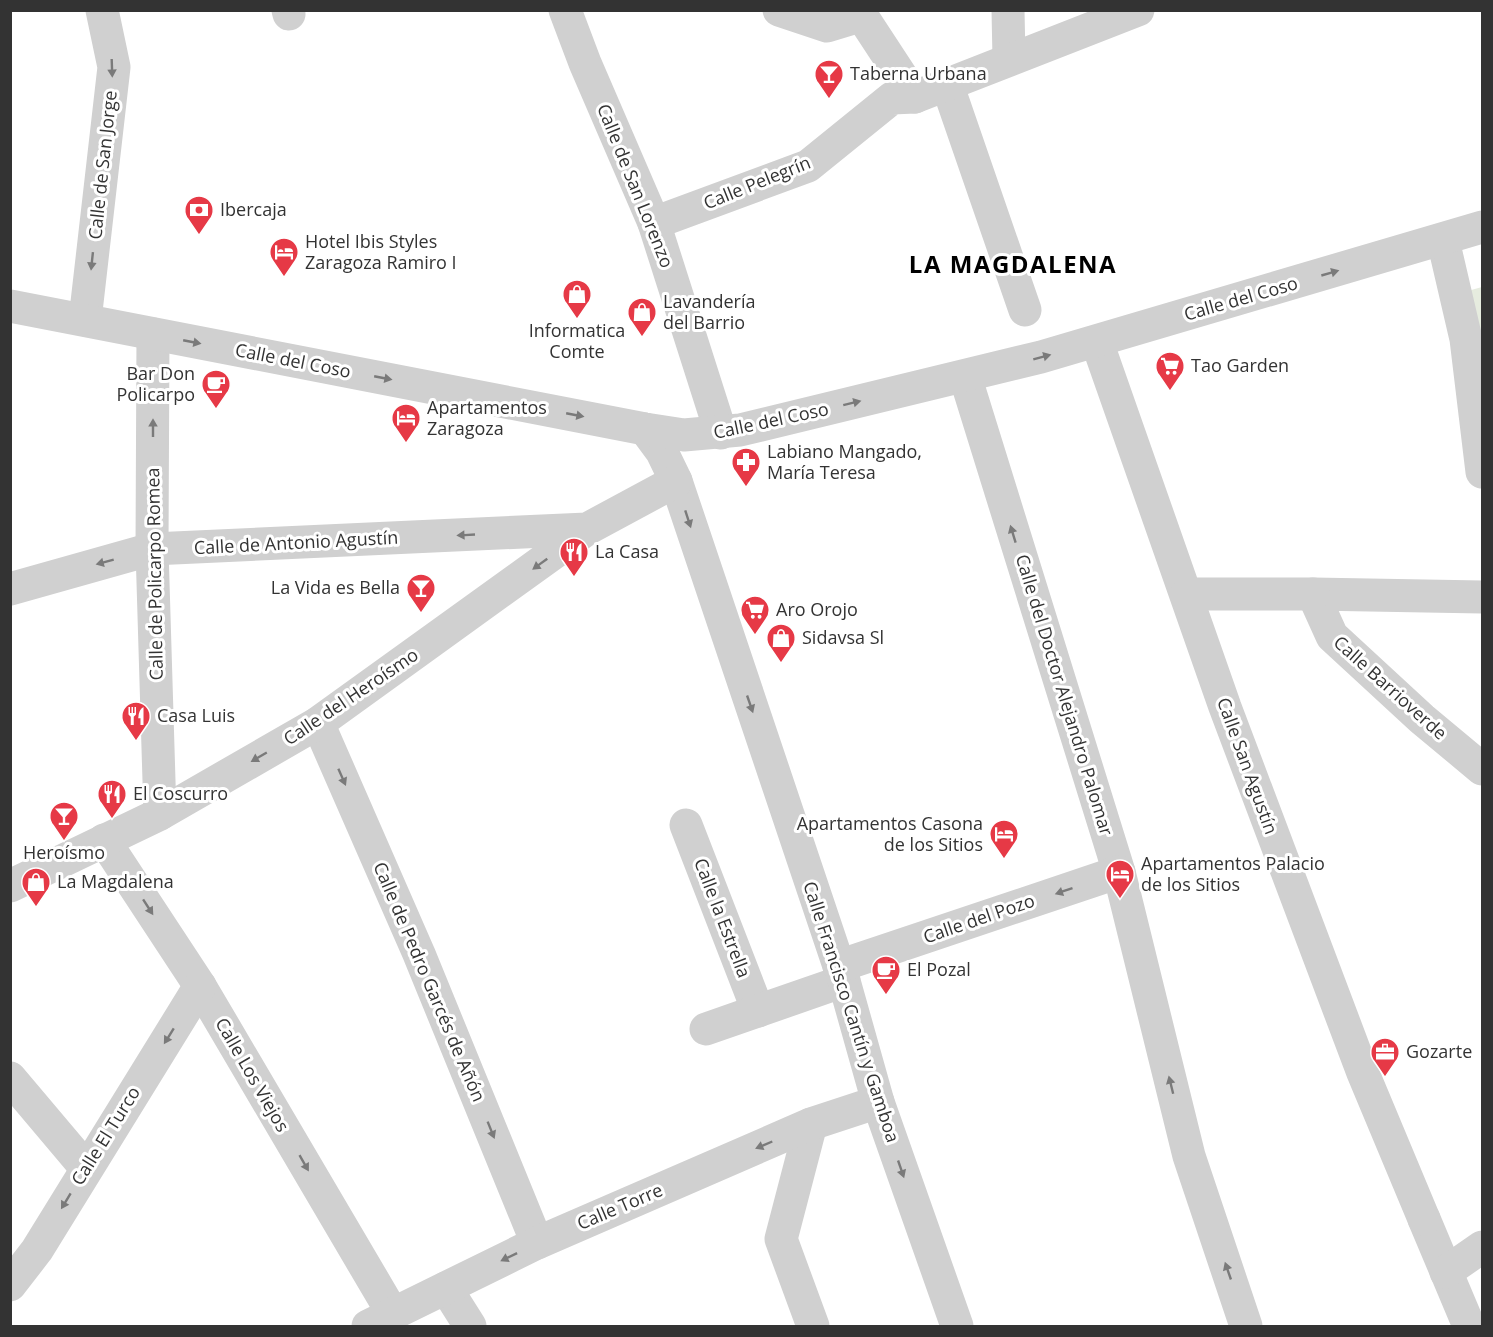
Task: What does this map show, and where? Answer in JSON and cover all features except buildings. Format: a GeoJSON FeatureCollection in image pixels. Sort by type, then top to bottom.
{"type":"FeatureCollection","features":[{"type":"Feature","properties":{"kind":"street","name":"Calle de San Jorge"},"geometry":{"type":"LineString","coordinates":[[85,320],[114,67],[102,10]]}},
{"type":"Feature","properties":{"kind":"street","name":"Calle de San Lorenzo"},"geometry":{"type":"LineString","coordinates":[[566,10],[585,63],[654,223],[721,433]]}},
{"type":"Feature","properties":{"kind":"street"},"geometry":{"type":"LineString","coordinates":[[778,10],[827,26],[859,13],[915,97]]}},
{"type":"Feature","properties":{"kind":"street"},"geometry":{"type":"LineString","coordinates":[[1008,10],[1009,59]]}},
{"type":"Feature","properties":{"kind":"street","name":"Calle Pelegrín"},"geometry":{"type":"LineString","coordinates":[[654,223],[808,166],[892,98],[915,97],[1009,59],[1049,47],[1138,10]]}},
{"type":"Feature","properties":{"kind":"street"},"geometry":{"type":"LineString","coordinates":[[947,84],[1025,310]]}},
{"type":"Feature","properties":{"kind":"street","name":"Calle del Coso"},"geometry":{"type":"LineString","coordinates":[[10,306],[684,435],[721,433],[965,376],[1097,342],[1482,227]]}},
{"type":"Feature","properties":{"kind":"street"},"geometry":{"type":"LineString","coordinates":[[1443,240],[1466,339],[1482,472]]}},
{"type":"Feature","properties":{"kind":"street","name":"Calle de Policarpo Romea"},"geometry":{"type":"LineString","coordinates":[[153,334],[152,549],[160,814]]}},
{"type":"Feature","properties":{"kind":"street","name":"Calle San Agustín"},"geometry":{"type":"LineString","coordinates":[[1097,342],[1225,707],[1350,1039],[1424,1219],[1463,1260],[1469,1326]]}},
{"type":"Feature","properties":{"kind":"street","name":"Calle del Doctor Alejandro Palomar"},"geometry":{"type":"LineString","coordinates":[[965,376],[1119,872],[1189,1156],[1246,1326]]}},
{"type":"Feature","properties":{"kind":"street","name":"Calle Francisco Cantín y Gamboa"},"geometry":{"type":"LineString","coordinates":[[645,429],[662,452],[676,481],[842,974],[878,1102],[957,1326]]}},
{"type":"Feature","properties":{"kind":"street","name":"Calle del Heroísmo"},"geometry":{"type":"LineString","coordinates":[[10,886],[160,814],[318,723],[587,529],[676,481]]}},
{"type":"Feature","properties":{"kind":"street","name":"Calle de Antonio Agustín"},"geometry":{"type":"LineString","coordinates":[[10,589],[152,549],[587,529]]}},
{"type":"Feature","properties":{"kind":"street"},"geometry":{"type":"LineString","coordinates":[[1187,594],[1482,597]]}},
{"type":"Feature","properties":{"kind":"street","name":"Calle Barrioverde"},"geometry":{"type":"LineString","coordinates":[[1313,594],[1332,636],[1482,769]]}},
{"type":"Feature","properties":{"kind":"street","name":"Calle de Pedro Garcés de Añón"},"geometry":{"type":"LineString","coordinates":[[318,723],[419,954],[537,1243]]}},
{"type":"Feature","properties":{"kind":"street","name":"Calle la Estrella"},"geometry":{"type":"LineString","coordinates":[[686,825],[758,1011]]}},
{"type":"Feature","properties":{"kind":"street","name":"Calle Los Viejos"},"geometry":{"type":"LineString","coordinates":[[104,840],[200,986],[380,1320]]}},
{"type":"Feature","properties":{"kind":"street","name":"Calle del Pozo"},"geometry":{"type":"LineString","coordinates":[[706,1029],[758,1011],[842,974],[1119,872]]}},
{"type":"Feature","properties":{"kind":"street","name":"Calle El Turco"},"geometry":{"type":"LineString","coordinates":[[10,1285],[37,1250],[200,986]]}},
{"type":"Feature","properties":{"kind":"street"},"geometry":{"type":"LineString","coordinates":[[10,1078],[86,1168]]}},
{"type":"Feature","properties":{"kind":"street","name":"Calle Torre"},"geometry":{"type":"LineString","coordinates":[[380,1320],[537,1243],[811,1124],[878,1102]]}},
{"type":"Feature","properties":{"kind":"street"},"geometry":{"type":"LineString","coordinates":[[811,1124],[781,1239],[813,1326]]}},
{"type":"Feature","properties":{"kind":"street"},"geometry":{"type":"LineString","coordinates":[[446,1288],[470,1326]]}},
{"type":"Feature","properties":{"kind":"shaded area"},"geometry":{"type":"Polygon","coordinates":[[[1482,287],[1482,394],[1464,292],[1482,287]]]}},
{"type":"Feature","properties":{"kind":"place","name":"Taberna Urbana"},"geometry":{"type":"Point","coordinates":[829,100]}},
{"type":"Feature","properties":{"kind":"place","name":"Ibercaja"},"geometry":{"type":"Point","coordinates":[199,236]}},
{"type":"Feature","properties":{"kind":"place","name":"Hotel Ibis Styles Zaragoza Ramiro I"},"geometry":{"type":"Point","coordinates":[284,278]}},
{"type":"Feature","properties":{"kind":"place","name":"Informatica Comte"},"geometry":{"type":"Point","coordinates":[577,320]}},
{"type":"Feature","properties":{"kind":"place","name":"Lavandería del Barrio"},"geometry":{"type":"Point","coordinates":[642,338]}},
{"type":"Feature","properties":{"kind":"place","name":"Tao Garden"},"geometry":{"type":"Point","coordinates":[1170,392]}},
{"type":"Feature","properties":{"kind":"place","name":"Bar Don Policarpo"},"geometry":{"type":"Point","coordinates":[216,410]}},
{"type":"Feature","properties":{"kind":"place","name":"Apartamentos Zaragoza"},"geometry":{"type":"Point","coordinates":[406,444]}},
{"type":"Feature","properties":{"kind":"place","name":"Labiano Mangado, María Teresa"},"geometry":{"type":"Point","coordinates":[746,488]}},
{"type":"Feature","properties":{"kind":"place","name":"La Casa"},"geometry":{"type":"Point","coordinates":[574,578]}},
{"type":"Feature","properties":{"kind":"place","name":"La Vida es Bella"},"geometry":{"type":"Point","coordinates":[421,614]}},
{"type":"Feature","properties":{"kind":"place","name":"Aro Orojo"},"geometry":{"type":"Point","coordinates":[755,636]}},
{"type":"Feature","properties":{"kind":"place","name":"Sidavsa Sl"},"geometry":{"type":"Point","coordinates":[781,664]}},
{"type":"Feature","properties":{"kind":"place","name":"Casa Luis"},"geometry":{"type":"Point","coordinates":[136,742]}},
{"type":"Feature","properties":{"kind":"place","name":"El Coscurro"},"geometry":{"type":"Point","coordinates":[112,820]}},
{"type":"Feature","properties":{"kind":"place","name":"Heroísmo"},"geometry":{"type":"Point","coordinates":[64,842]}},
{"type":"Feature","properties":{"kind":"place","name":"Apartamentos Casona de los Sitios"},"geometry":{"type":"Point","coordinates":[1004,860]}},
{"type":"Feature","properties":{"kind":"place","name":"Apartamentos Palacio de los Sitios"},"geometry":{"type":"Point","coordinates":[1120,900]}},
{"type":"Feature","properties":{"kind":"place","name":"La Magdalena"},"geometry":{"type":"Point","coordinates":[36,908]}},
{"type":"Feature","properties":{"kind":"place","name":"El Pozal"},"geometry":{"type":"Point","coordinates":[886,996]}},
{"type":"Feature","properties":{"kind":"place","name":"Gozarte"},"geometry":{"type":"Point","coordinates":[1385,1078]}},
{"type":"Feature","properties":{"kind":"district","name":"LA MAGDALENA"},"geometry":{"type":"Point","coordinates":[1013,265]}}]}
